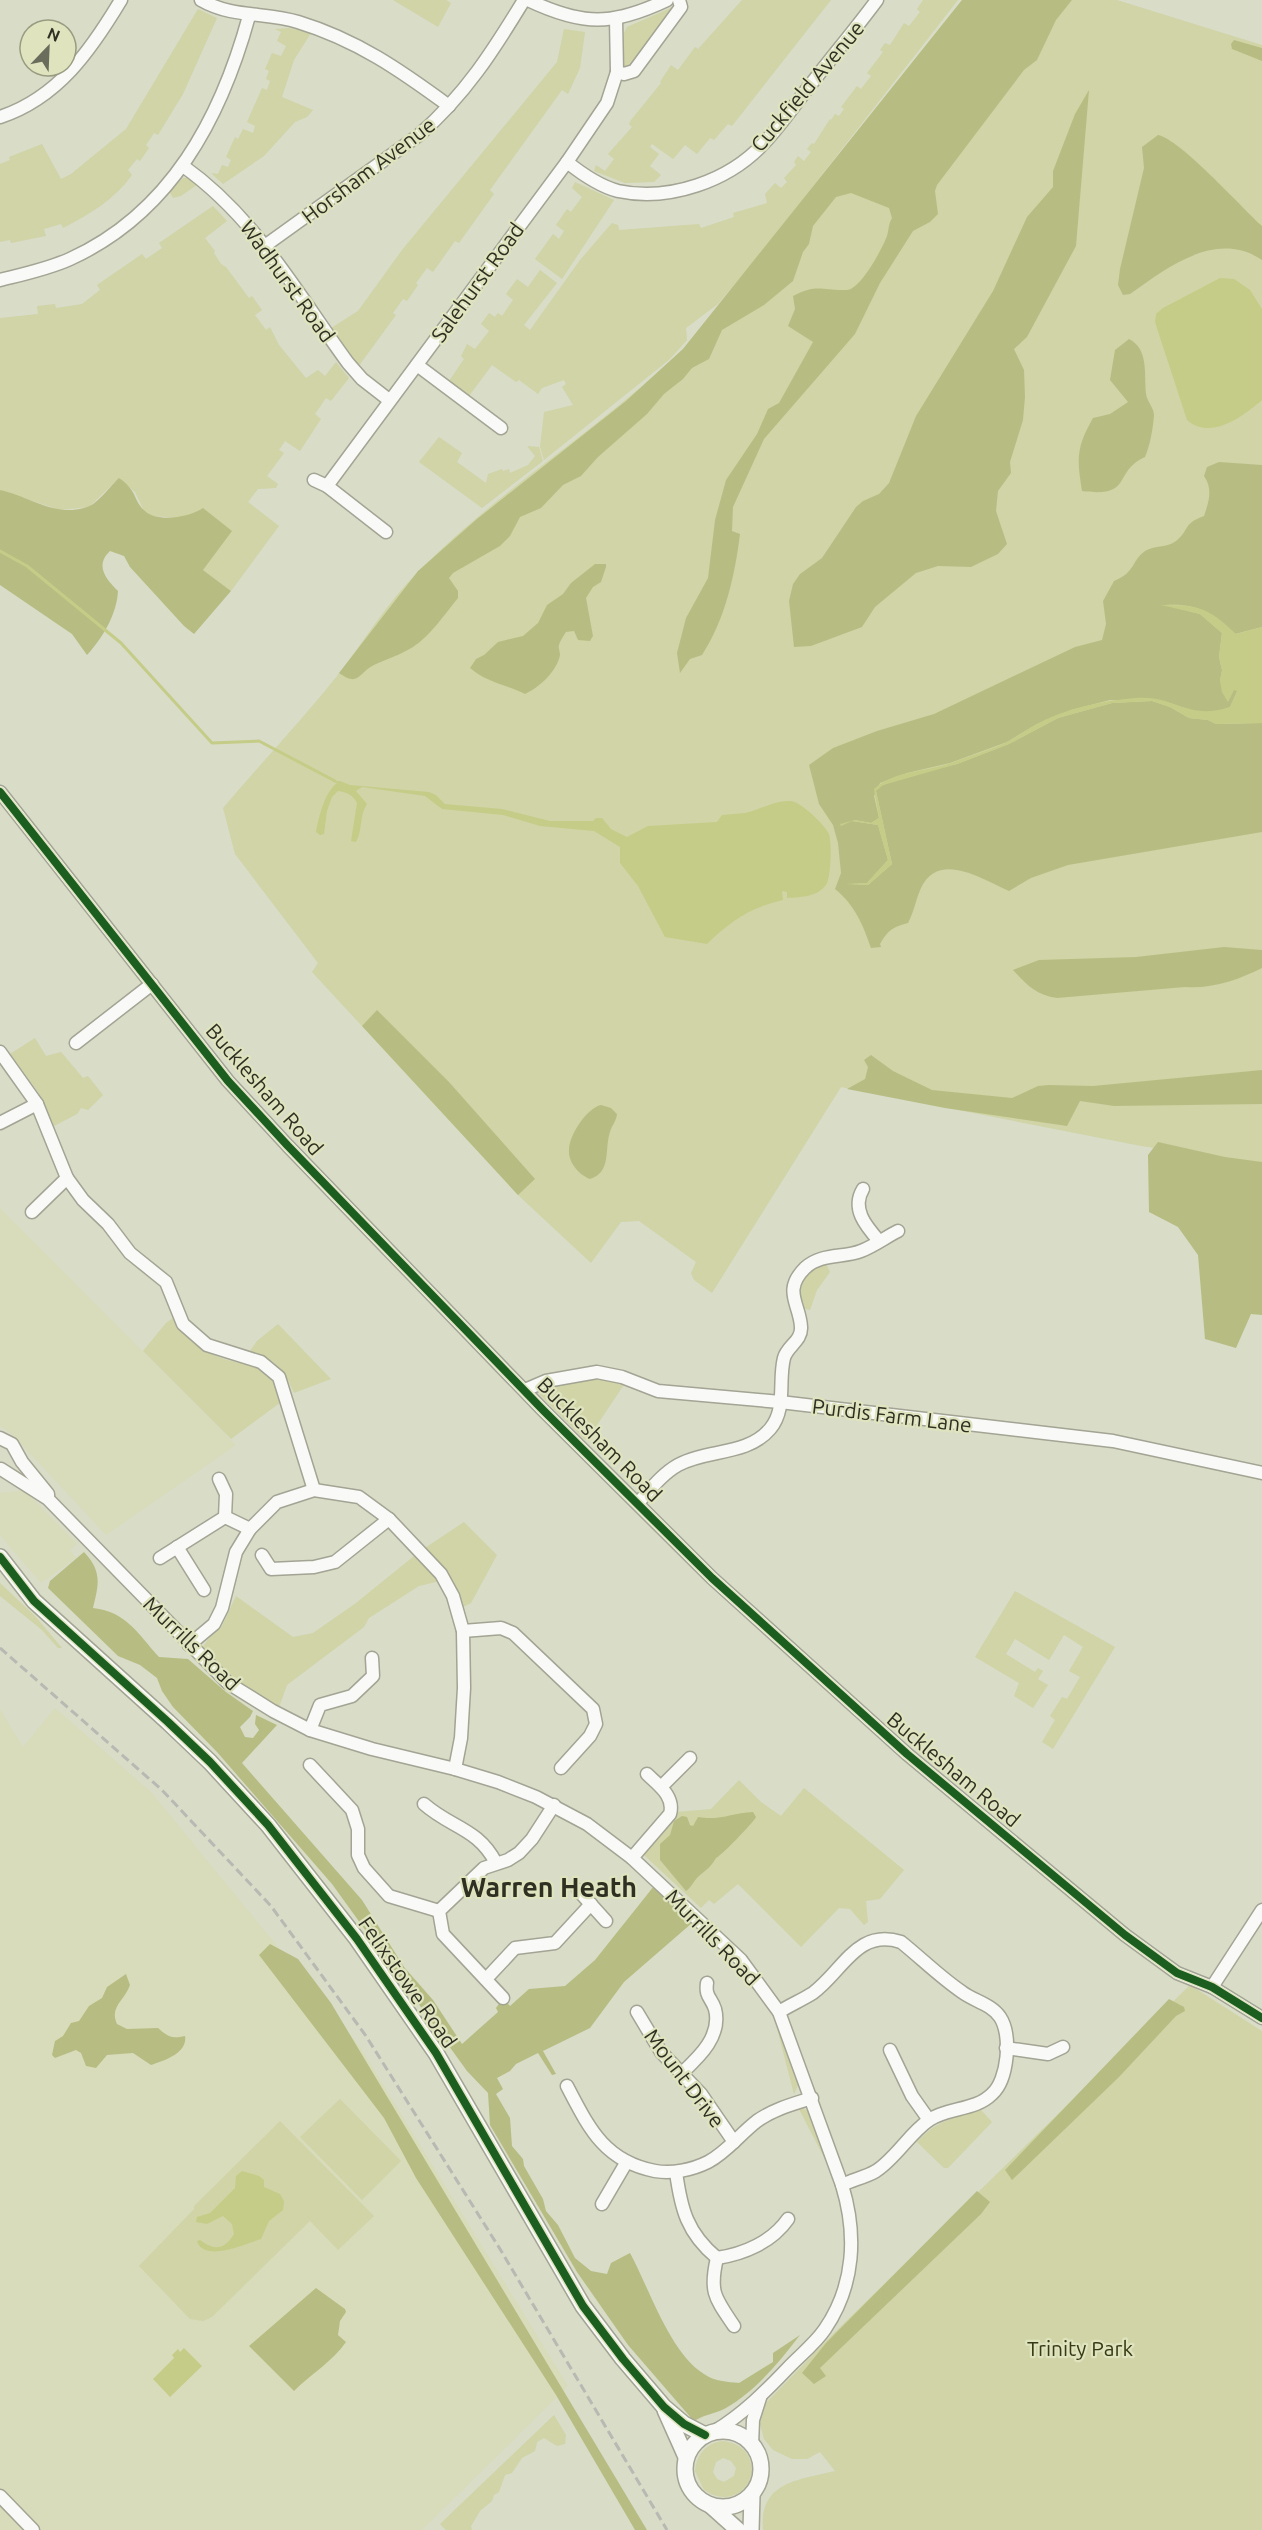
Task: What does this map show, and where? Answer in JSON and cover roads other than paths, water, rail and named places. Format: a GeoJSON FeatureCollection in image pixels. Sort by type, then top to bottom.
{"type":"FeatureCollection","features":[{"type":"Feature","properties":{"kind":"main road","name":"Felixstowe Road"},"geometry":{"type":"LineString","coordinates":[[0,1557],[26,1591]]}},
{"type":"Feature","properties":{"kind":"main road","name":"Felixstowe Road"},"geometry":{"type":"LineString","coordinates":[[0,1569],[210,1762],[268,1825],[350,1930],[436,2053],[583,2306],[623,2359],[664,2407],[684,2424],[710,2433]]}},
{"type":"Feature","properties":{"kind":"main road","name":"Felixstowe Road"},"geometry":{"type":"LineString","coordinates":[[664,2407],[686,2457]]}},
{"type":"Feature","properties":{"kind":"main road"},"geometry":{"type":"LineString","coordinates":[[738,2530],[695,2495],[686,2481],[686,2457],[691,2446],[710,2433],[732,2432],[752,2445],[760,2458],[760,2480],[752,2495],[751,2530]]}},
{"type":"Feature","properties":{"kind":"main road"},"geometry":{"type":"LineString","coordinates":[[710,2505],[722,2507],[735,2505],[752,2495]]}},
{"type":"Feature","properties":{"kind":"street"},"geometry":{"type":"LineString","coordinates":[[0,117],[43,96],[67,76],[86,54],[121,0]]}},
{"type":"Feature","properties":{"kind":"street"},"geometry":{"type":"LineString","coordinates":[[201,0],[221,9],[249,16],[296,21],[350,41],[387,62],[449,106]]}},
{"type":"Feature","properties":{"kind":"street"},"geometry":{"type":"LineString","coordinates":[[526,0],[576,19],[616,19],[667,0]]}},
{"type":"Feature","properties":{"kind":"street","name":"Horsham Avenue"},"geometry":{"type":"LineString","coordinates":[[266,245],[419,135],[449,106],[484,65],[526,0]]}},
{"type":"Feature","properties":{"kind":"street"},"geometry":{"type":"LineString","coordinates":[[617,72],[624,74],[634,71],[681,7],[679,0]]}},
{"type":"Feature","properties":{"kind":"street","name":"Cuckfield Avenue"},"geometry":{"type":"LineString","coordinates":[[567,162],[596,182],[618,191],[663,192],[687,188],[708,182],[729,172],[764,144],[877,0]]}},
{"type":"Feature","properties":{"kind":"street"},"geometry":{"type":"LineString","coordinates":[[0,280],[47,268],[93,247],[142,213],[183,166],[214,113],[231,77],[249,16]]}},
{"type":"Feature","properties":{"kind":"street","name":"Salehurst Road"},"geometry":{"type":"LineString","coordinates":[[327,486],[567,162],[607,104],[617,72],[616,19]]}},
{"type":"Feature","properties":{"kind":"street","name":"Wadhurst Road"},"geometry":{"type":"LineString","coordinates":[[183,166],[212,186],[266,245],[348,363],[362,379],[389,400]]}},
{"type":"Feature","properties":{"kind":"street"},"geometry":{"type":"LineString","coordinates":[[417,365],[501,428]]}},
{"type":"Feature","properties":{"kind":"street"},"geometry":{"type":"LineString","coordinates":[[314,480],[327,486],[386,532]]}},
{"type":"Feature","properties":{"kind":"street","name":"Bucklesham Road"},"geometry":{"type":"LineString","coordinates":[[0,792],[228,1081],[525,1390],[712,1578],[907,1754],[1125,1935],[1177,1973],[1212,1987],[1262,2018]]}},
{"type":"Feature","properties":{"kind":"street"},"geometry":{"type":"LineString","coordinates":[[75,1043],[152,984]]}},
{"type":"Feature","properties":{"kind":"street"},"geometry":{"type":"LineString","coordinates":[[0,1052],[37,1104],[67,1178],[83,1200],[108,1224],[130,1253],[166,1282],[183,1324],[207,1345],[261,1362],[279,1377],[314,1490]]}},
{"type":"Feature","properties":{"kind":"street"},"geometry":{"type":"LineString","coordinates":[[0,1123],[37,1104]]}},
{"type":"Feature","properties":{"kind":"street"},"geometry":{"type":"LineString","coordinates":[[32,1212],[67,1178]]}},
{"type":"Feature","properties":{"kind":"street"},"geometry":{"type":"LineString","coordinates":[[864,1189],[858,1199],[859,1213],[879,1241]]}},
{"type":"Feature","properties":{"kind":"street"},"geometry":{"type":"LineString","coordinates":[[638,1503],[678,1465],[697,1457],[751,1444],[762,1437],[773,1425],[780,1402],[784,1356],[800,1335],[801,1327],[793,1293],[800,1274],[810,1263],[819,1259],[849,1255],[898,1231]]}},
{"type":"Feature","properties":{"kind":"street","name":"Purdis Farm Lane"},"geometry":{"type":"LineString","coordinates":[[525,1390],[546,1381],[597,1372],[622,1377],[658,1391],[780,1402],[1113,1441],[1262,1473]]}},
{"type":"Feature","properties":{"kind":"street","name":"Murrills Road"},"geometry":{"type":"LineString","coordinates":[[0,1438],[12,1444],[14,1451],[48,1494],[48,1499]]}},
{"type":"Feature","properties":{"kind":"street"},"geometry":{"type":"LineString","coordinates":[[1,1469],[12,1462],[14,1451]]}},
{"type":"Feature","properties":{"kind":"street","name":"Murrills Road"},"geometry":{"type":"LineString","coordinates":[[1,1469],[18,1477],[41,1497],[48,1499],[228,1683],[273,1711],[310,1730],[498,1782],[554,1805],[587,1824],[632,1858],[741,1960],[779,2012],[812,2098],[849,2207],[852,2254],[843,2295],[824,2331],[761,2397],[732,2421],[710,2433]]}},
{"type":"Feature","properties":{"kind":"street"},"geometry":{"type":"LineString","coordinates":[[219,1479],[226,1494],[225,1517]]}},
{"type":"Feature","properties":{"kind":"street"},"geometry":{"type":"LineString","coordinates":[[189,1645],[214,1624],[222,1608],[236,1552],[250,1529],[277,1502],[314,1490],[359,1497],[389,1520],[441,1574],[453,1596],[463,1631],[464,1688],[461,1738],[455,1769]]}},
{"type":"Feature","properties":{"kind":"street"},"geometry":{"type":"LineString","coordinates":[[225,1517],[250,1529]]}},
{"type":"Feature","properties":{"kind":"street"},"geometry":{"type":"LineString","coordinates":[[160,1558],[225,1517]]}},
{"type":"Feature","properties":{"kind":"street"},"geometry":{"type":"LineString","coordinates":[[262,1555],[271,1569],[314,1567],[335,1562],[389,1520]]}},
{"type":"Feature","properties":{"kind":"street"},"geometry":{"type":"LineString","coordinates":[[177,1547],[204,1590]]}},
{"type":"Feature","properties":{"kind":"street"},"geometry":{"type":"LineString","coordinates":[[463,1631],[501,1628],[513,1633],[593,1709],[596,1724],[590,1736],[561,1768]]}},
{"type":"Feature","properties":{"kind":"street"},"geometry":{"type":"LineString","coordinates":[[310,1730],[320,1705],[352,1696],[373,1676],[372,1658]]}},
{"type":"Feature","properties":{"kind":"street"},"geometry":{"type":"LineString","coordinates":[[661,1787],[690,1758]]}},
{"type":"Feature","properties":{"kind":"street"},"geometry":{"type":"LineString","coordinates":[[310,1765],[352,1810],[358,1829],[358,1855],[364,1868],[389,1896],[439,1911]]}},
{"type":"Feature","properties":{"kind":"street"},"geometry":{"type":"LineString","coordinates":[[632,1858],[670,1814],[670,1799],[647,1774]]}},
{"type":"Feature","properties":{"kind":"street"},"geometry":{"type":"LineString","coordinates":[[424,1804],[438,1816],[474,1835],[488,1848],[496,1863]]}},
{"type":"Feature","properties":{"kind":"street"},"geometry":{"type":"LineString","coordinates":[[439,1911],[484,1868],[508,1860],[519,1852],[532,1839],[554,1805]]}},
{"type":"Feature","properties":{"kind":"street"},"geometry":{"type":"LineString","coordinates":[[578,1890],[606,1921]]}},
{"type":"Feature","properties":{"kind":"street"},"geometry":{"type":"LineString","coordinates":[[486,1979],[515,1948],[555,1943],[591,1904]]}},
{"type":"Feature","properties":{"kind":"street"},"geometry":{"type":"LineString","coordinates":[[1212,1987],[1262,1910]]}},
{"type":"Feature","properties":{"kind":"street"},"geometry":{"type":"LineString","coordinates":[[439,1911],[443,1934],[503,1998]]}},
{"type":"Feature","properties":{"kind":"street"},"geometry":{"type":"LineString","coordinates":[[779,2012],[813,1992],[856,1949],[870,1941],[892,1939],[902,1942],[962,1992],[990,2007],[999,2015],[1005,2026],[1005,2073],[993,2094],[983,2102],[943,2113],[929,2120],[876,2171],[842,2185]]}},
{"type":"Feature","properties":{"kind":"street"},"geometry":{"type":"LineString","coordinates":[[682,2073],[700,2056],[715,2032],[715,2009],[706,1993],[707,1983]]}},
{"type":"Feature","properties":{"kind":"street","name":"Mount Drive"},"geometry":{"type":"LineString","coordinates":[[637,2012],[661,2052],[701,2094],[734,2142]]}},
{"type":"Feature","properties":{"kind":"street"},"geometry":{"type":"LineString","coordinates":[[1006,2048],[1048,2054],[1063,2047]]}},
{"type":"Feature","properties":{"kind":"street"},"geometry":{"type":"LineString","coordinates":[[890,2050],[912,2097],[929,2120]]}},
{"type":"Feature","properties":{"kind":"street"},"geometry":{"type":"LineString","coordinates":[[567,2086],[590,2130],[607,2149],[626,2163],[660,2172],[676,2172],[708,2162],[771,2112],[812,2098]]}},
{"type":"Feature","properties":{"kind":"street"},"geometry":{"type":"LineString","coordinates":[[602,2204],[626,2163]]}},
{"type":"Feature","properties":{"kind":"street"},"geometry":{"type":"LineString","coordinates":[[676,2172],[684,2216],[705,2248],[717,2258],[739,2255],[778,2233],[788,2219]]}},
{"type":"Feature","properties":{"kind":"street"},"geometry":{"type":"LineString","coordinates":[[717,2258],[712,2281],[715,2296],[734,2326]]}},
{"type":"Feature","properties":{"kind":"street","name":"Murrills Road"},"geometry":{"type":"LineString","coordinates":[[752,2445],[753,2420],[761,2397]]}},
{"type":"Feature","properties":{"kind":"street"},"geometry":{"type":"LineString","coordinates":[[0,2496],[33,2530]]}},
{"type":"Feature","properties":{"kind":"waterway"},"geometry":{"type":"LineString","coordinates":[[0,551],[27,566],[121,643],[212,743],[259,741],[335,781]]}},
{"type":"Feature","properties":{"kind":"railway"},"geometry":{"type":"LineString","coordinates":[[0,1648],[162,1790],[271,1906],[366,2036],[500,2249],[667,2530]]}},
{"type":"Feature","properties":{"kind":"district","name":"Warren Heath"},"geometry":{"type":"Point","coordinates":[549,1887]}},
{"type":"Feature","properties":{"kind":"park label","name":"Trinity Park"},"geometry":{"type":"Point","coordinates":[1080,2348]}}]}
